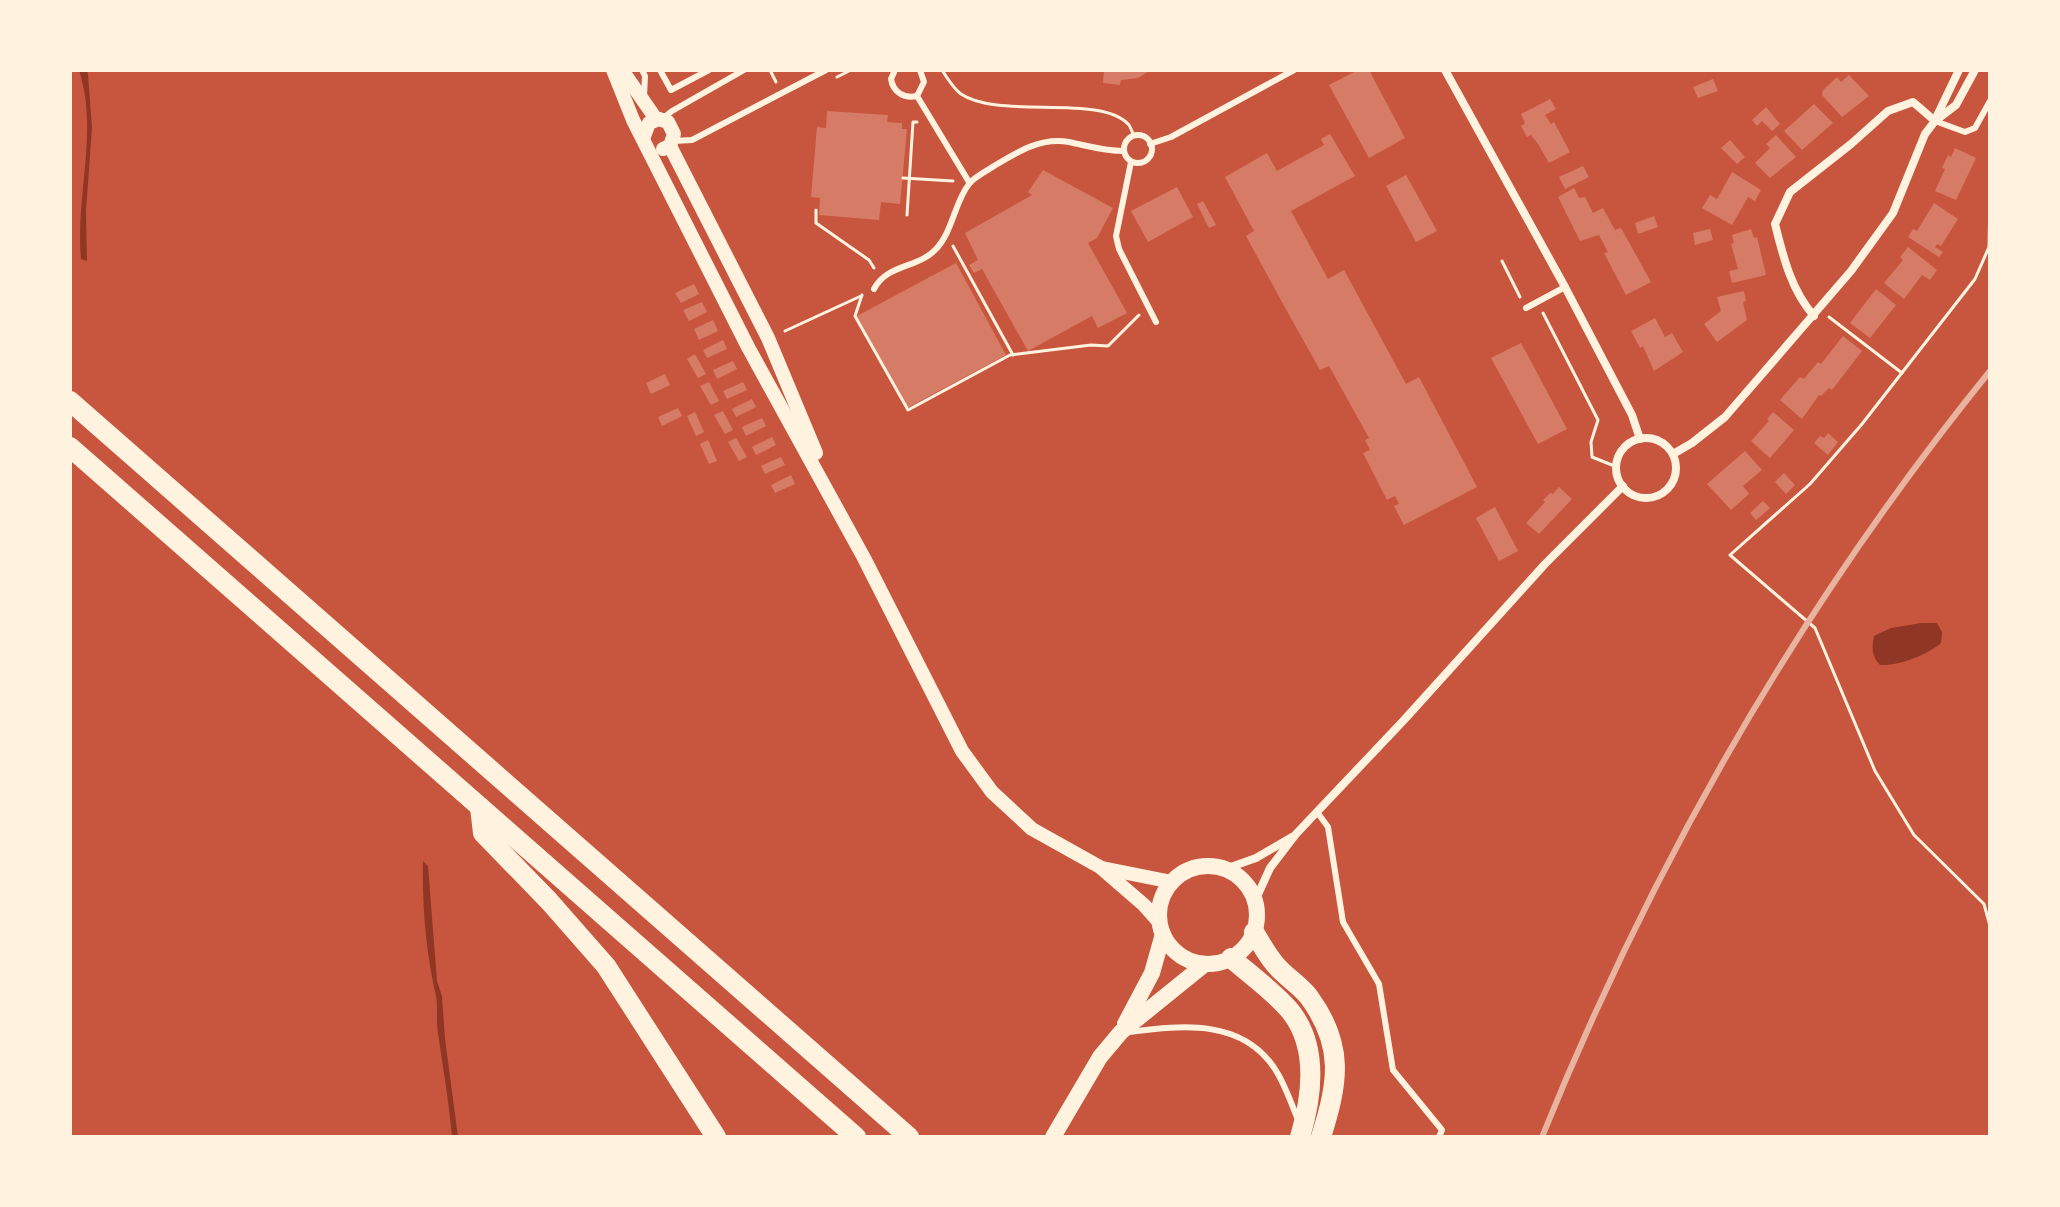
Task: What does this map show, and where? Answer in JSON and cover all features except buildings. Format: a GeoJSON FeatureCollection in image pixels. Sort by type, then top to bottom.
{"type":"FeatureCollection","features":[{"type":"Feature","properties":{"kind":"highway"},"geometry":{"type":"LineString","coordinates":[[70,401],[909,1137]]}},
{"type":"Feature","properties":{"kind":"highway"},"geometry":{"type":"LineString","coordinates":[[70,447],[856,1137]]}},
{"type":"Feature","properties":{"kind":"highway"},"geometry":{"type":"LineString","coordinates":[[480,807],[483,833],[606,966],[716,1137]]}},
{"type":"Feature","properties":{"kind":"highway"},"geometry":{"type":"LineString","coordinates":[[1254,932],[1274,964],[1307,995],[1325,1021],[1335,1055],[1337,1074],[1334,1096],[1308,1134]]}},
{"type":"Feature","properties":{"kind":"highway"},"geometry":{"type":"LineString","coordinates":[[1231,958],[1291,1011],[1306,1042],[1311,1068],[1308,1134]]}},
{"type":"Feature","properties":{"kind":"main road"},"geometry":{"type":"LineString","coordinates":[[1053,1137],[1100,1057],[1121,1032],[1205,964],[1231,958],[1245,947],[1257,919],[1255,901],[1243,882],[1225,869],[1212,866],[1194,868],[1172,882],[1161,901],[1161,929],[1152,973],[1121,1032]]}},
{"type":"Feature","properties":{"kind":"main road"},"geometry":{"type":"LineString","coordinates":[[1161,929],[1171,947],[1182,957],[1205,964]]}},
{"type":"Feature","properties":{"kind":"street"},"geometry":{"type":"LineString","coordinates":[[613,70],[644,142],[748,347],[840,513],[949,728],[978,774],[992,792],[1032,829],[1100,867],[1144,905],[1161,929]]}},
{"type":"Feature","properties":{"kind":"street"},"geometry":{"type":"LineString","coordinates":[[622,70],[659,119],[673,127],[671,143],[768,338],[840,513]]}},
{"type":"Feature","properties":{"kind":"street"},"geometry":{"type":"LineString","coordinates":[[1445,70],[1565,287],[1632,415],[1640,439]]}},
{"type":"Feature","properties":{"kind":"street"},"geometry":{"type":"LineString","coordinates":[[1673,454],[1725,417],[1817,312],[1893,213],[1925,134],[1935,121],[1959,70]]}},
{"type":"Feature","properties":{"kind":"street"},"geometry":{"type":"LineString","coordinates":[[1935,121],[1956,105],[1975,70]]}},
{"type":"Feature","properties":{"kind":"street"},"geometry":{"type":"LineString","coordinates":[[1817,312],[1796,288],[1783,258],[1775,224],[1790,192],[1888,111],[1913,102],[1935,121]]}},
{"type":"Feature","properties":{"kind":"street"},"geometry":{"type":"LineString","coordinates":[[644,142],[649,123],[659,119]]}},
{"type":"Feature","properties":{"kind":"street"},"geometry":{"type":"LineString","coordinates":[[644,142],[658,149],[671,143]]}},
{"type":"Feature","properties":{"kind":"street"},"geometry":{"type":"LineString","coordinates":[[1640,439],[1656,439],[1673,454],[1675,476],[1661,494],[1639,496],[1623,486],[1617,467],[1623,450],[1640,439]]}},
{"type":"Feature","properties":{"kind":"street"},"geometry":{"type":"LineString","coordinates":[[1255,901],[1270,868],[1296,834],[1545,564],[1623,486]]}},
{"type":"Feature","properties":{"kind":"street"},"geometry":{"type":"LineString","coordinates":[[1225,869],[1256,858],[1296,834]]}},
{"type":"Feature","properties":{"kind":"street"},"geometry":{"type":"LineString","coordinates":[[1100,867],[1172,882]]}},
{"type":"Feature","properties":{"kind":"lane"},"geometry":{"type":"LineString","coordinates":[[642,70],[646,89],[643,99]]}},
{"type":"Feature","properties":{"kind":"lane"},"geometry":{"type":"LineString","coordinates":[[660,70],[671,90],[709,70]]}},
{"type":"Feature","properties":{"kind":"lane"},"geometry":{"type":"LineString","coordinates":[[659,119],[744,70]]}},
{"type":"Feature","properties":{"kind":"lane"},"geometry":{"type":"LineString","coordinates":[[671,143],[692,140],[826,70]]}},
{"type":"Feature","properties":{"kind":"lane"},"geometry":{"type":"LineString","coordinates":[[895,70],[891,79],[897,92],[909,98],[917,96],[924,82],[920,70]]}},
{"type":"Feature","properties":{"kind":"lane"},"geometry":{"type":"LineString","coordinates":[[1150,144],[1171,137],[1294,70]]}},
{"type":"Feature","properties":{"kind":"lane"},"geometry":{"type":"LineString","coordinates":[[917,96],[969,182]]}},
{"type":"Feature","properties":{"kind":"lane"},"geometry":{"type":"LineString","coordinates":[[1935,121],[1965,132],[1975,128],[1990,101]]}},
{"type":"Feature","properties":{"kind":"lane"},"geometry":{"type":"LineString","coordinates":[[1131,162],[1145,161],[1151,153],[1146,138],[1134,136],[1127,140],[1124,151],[1131,162],[1116,236],[1119,249],[1156,322]]}},
{"type":"Feature","properties":{"kind":"lane"},"geometry":{"type":"LineString","coordinates":[[874,289],[880,278],[934,252],[947,233],[969,182],[1034,144],[1067,142],[1106,151],[1124,151]]}},
{"type":"Feature","properties":{"kind":"lane"},"geometry":{"type":"LineString","coordinates":[[1526,308],[1565,287]]}},
{"type":"Feature","properties":{"kind":"lane"},"geometry":{"type":"LineString","coordinates":[[1317,812],[1328,827],[1343,922],[1379,984],[1393,1070],[1442,1130],[1439,1137]]}},
{"type":"Feature","properties":{"kind":"lane"},"geometry":{"type":"LineString","coordinates":[[1121,1032],[1175,1026],[1208,1028],[1242,1038],[1263,1054],[1278,1073],[1308,1134]]}},
{"type":"Feature","properties":{"kind":"path"},"geometry":{"type":"LineString","coordinates":[[942,70],[960,93],[974,100],[1104,112],[1129,124],[1134,136]]}},
{"type":"Feature","properties":{"kind":"path"},"geometry":{"type":"LineString","coordinates":[[907,215],[913,122],[933,123]]}},
{"type":"Feature","properties":{"kind":"path"},"geometry":{"type":"LineString","coordinates":[[903,178],[969,182]]}},
{"type":"Feature","properties":{"kind":"path"},"geometry":{"type":"LineString","coordinates":[[1990,195],[1989,247],[1975,279],[1810,484],[1730,555],[1815,628],[1875,771],[1914,835],[1984,904],[1990,926]]}},
{"type":"Feature","properties":{"kind":"path"},"geometry":{"type":"LineString","coordinates":[[816,210],[816,223],[869,260],[880,278]]}},
{"type":"Feature","properties":{"kind":"path"},"geometry":{"type":"LineString","coordinates":[[947,233],[1013,355]]}},
{"type":"Feature","properties":{"kind":"path"},"geometry":{"type":"LineString","coordinates":[[1502,261],[1526,308]]}},
{"type":"Feature","properties":{"kind":"path"},"geometry":{"type":"LineString","coordinates":[[768,338],[862,295],[855,316],[906,409],[1013,355],[1091,345],[1108,346],[1148,307]]}},
{"type":"Feature","properties":{"kind":"path"},"geometry":{"type":"LineString","coordinates":[[1537,303],[1598,420],[1591,442],[1592,457],[1617,467]]}},
{"type":"Feature","properties":{"kind":"path"},"geometry":{"type":"LineString","coordinates":[[1817,312],[1902,373]]}},
{"type":"Feature","properties":{"kind":"path"},"geometry":{"type":"LineString","coordinates":[[1984,904],[1990,902]]}},
{"type":"Feature","properties":{"kind":"shaded area"},"geometry":{"type":"Polygon","coordinates":[[[79,70],[87,70],[92,127],[86,211],[87,261],[81,259],[80,235],[87,117],[79,70]]]}},
{"type":"Feature","properties":{"kind":"shaded area"},"geometry":{"type":"Polygon","coordinates":[[[1937,623],[1942,632],[1941,643],[1912,659],[1880,665],[1873,651],[1874,636],[1891,628],[1937,623]]]}},
{"type":"Feature","properties":{"kind":"shaded area"},"geometry":{"type":"Polygon","coordinates":[[[423,861],[428,866],[437,981],[442,996],[458,1137],[452,1137],[437,1028],[437,1001],[425,929],[423,861]]]}},
{"type":"Feature","properties":{"kind":"railway"},"geometry":{"type":"LineString","coordinates":[[1542,1137],[1633,933],[1683,834],[1738,737],[1795,642],[1856,550],[1921,459],[1990,371]]}}]}
